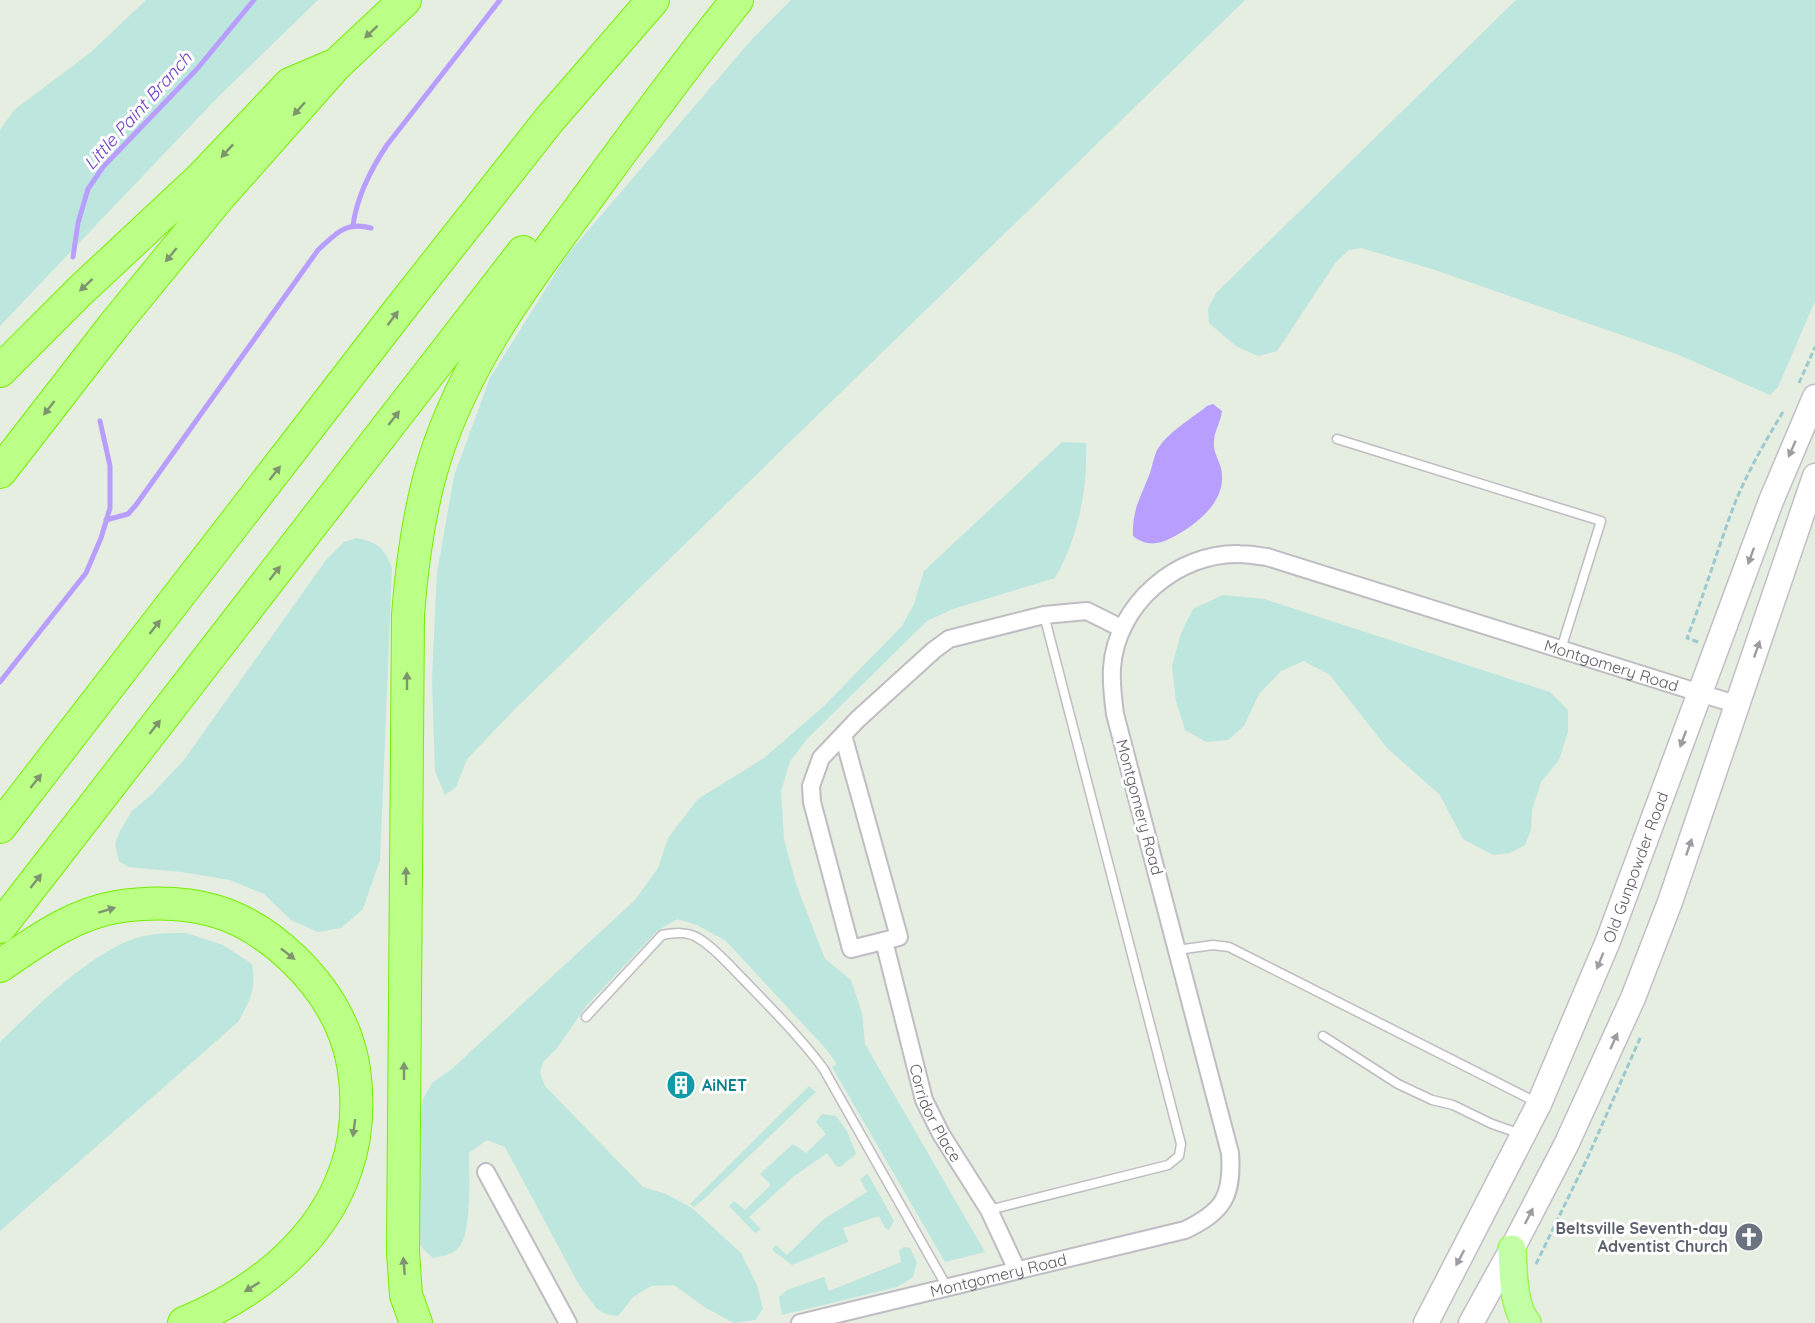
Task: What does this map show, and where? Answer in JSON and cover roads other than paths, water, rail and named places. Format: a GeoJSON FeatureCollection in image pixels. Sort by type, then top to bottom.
{"type":"FeatureCollection","features":[{"type":"Feature","properties":{"kind":"highway"},"geometry":{"type":"LineString","coordinates":[[0,472],[114,325],[219,197],[337,64],[405,0]]}},
{"type":"Feature","properties":{"kind":"highway"},"geometry":{"type":"LineString","coordinates":[[0,827],[549,120],[653,0]]}},
{"type":"Feature","properties":{"kind":"highway"},"geometry":{"type":"LineString","coordinates":[[0,927],[676,53],[722,0]]}},
{"type":"Feature","properties":{"kind":"highway"},"geometry":{"type":"LineString","coordinates":[[416,1323],[406,1295],[403,1252],[408,615],[420,513],[435,457],[452,415],[488,340],[520,290],[687,62],[737,0]]}},
{"type":"Feature","properties":{"kind":"highway"},"geometry":{"type":"LineString","coordinates":[[0,370],[81,290],[201,178],[290,84],[337,64]]}},
{"type":"Feature","properties":{"kind":"highway"},"geometry":{"type":"LineString","coordinates":[[0,966],[28,946],[68,923],[115,907],[167,903],[215,911],[258,930],[296,960],[323,993],[345,1035],[356,1079],[355,1125],[347,1168],[327,1210],[298,1247],[258,1284],[206,1314],[184,1323]]}},
{"type":"Feature","properties":{"kind":"main road","name":"Old Gunpowder Road"},"geometry":{"type":"LineString","coordinates":[[1426,1323],[1524,1136],[1608,941],[1775,492],[1815,397]]}},
{"type":"Feature","properties":{"kind":"main road"},"geometry":{"type":"LineString","coordinates":[[1471,1323],[1566,1145],[1633,998],[1670,902],[1815,476]]}},
{"type":"Feature","properties":{"kind":"main road"},"geometry":{"type":"LineString","coordinates":[[1512,1249],[1513,1280],[1522,1315],[1527,1323]]}},
{"type":"Feature","properties":{"kind":"street","name":"Montgomery Road"},"geometry":{"type":"LineString","coordinates":[[800,1323],[1185,1230],[1205,1220],[1220,1206],[1229,1189],[1230,1153],[1115,714],[1112,668],[1121,628],[1138,602],[1159,581],[1192,563],[1209,558],[1239,554],[1267,558],[1738,705]]}},
{"type":"Feature","properties":{"kind":"street"},"geometry":{"type":"LineString","coordinates":[[843,735],[899,937],[851,949],[812,802],[811,786],[821,758],[858,719],[949,639],[1044,615],[1087,611],[1121,628]]}},
{"type":"Feature","properties":{"kind":"street","name":"Corridor Place"},"geometry":{"type":"LineString","coordinates":[[884,942],[924,1100],[941,1134],[989,1210],[1017,1270]]}},
{"type":"Feature","properties":{"kind":"street"},"geometry":{"type":"LineString","coordinates":[[486,1172],[568,1323]]}},
{"type":"Feature","properties":{"kind":"lane"},"geometry":{"type":"LineString","coordinates":[[1336,439],[1601,521],[1562,649]]}},
{"type":"Feature","properties":{"kind":"lane"},"geometry":{"type":"LineString","coordinates":[[989,1210],[1168,1165],[1179,1156],[1181,1144],[1044,615]]}},
{"type":"Feature","properties":{"kind":"lane"},"geometry":{"type":"LineString","coordinates":[[586,1017],[662,935],[680,932],[697,937],[721,956],[823,1068],[947,1287]]}},
{"type":"Feature","properties":{"kind":"lane"},"geometry":{"type":"LineString","coordinates":[[1177,950],[1213,945],[1229,947],[1539,1104]]}},
{"type":"Feature","properties":{"kind":"lane"},"geometry":{"type":"LineString","coordinates":[[1323,1036],[1398,1084],[1432,1100],[1453,1105],[1492,1124],[1524,1136]]}},
{"type":"Feature","properties":{"kind":"waterway","name":"Little Paint Branch"},"geometry":{"type":"LineString","coordinates":[[73,257],[78,223],[88,189],[103,167],[197,69],[254,0]]}},
{"type":"Feature","properties":{"kind":"waterway"},"geometry":{"type":"LineString","coordinates":[[353,225],[366,184],[387,145],[500,0]]}},
{"type":"Feature","properties":{"kind":"waterway"},"geometry":{"type":"LineString","coordinates":[[106,520],[128,514],[136,505],[318,250],[342,230],[354,226],[371,228]]}},
{"type":"Feature","properties":{"kind":"waterway","name":"Little Paint Branch"},"geometry":{"type":"LineString","coordinates":[[0,682],[86,573],[101,538],[110,508],[110,466],[100,421]]}},
{"type":"Feature","properties":{"kind":"place","name":"AiNET"},"geometry":{"type":"Point","coordinates":[681,1085]}},
{"type":"Feature","properties":{"kind":"place","name":"Beltsville Seventh-day Adventist Church"},"geometry":{"type":"Point","coordinates":[1749,1237]}}]}
